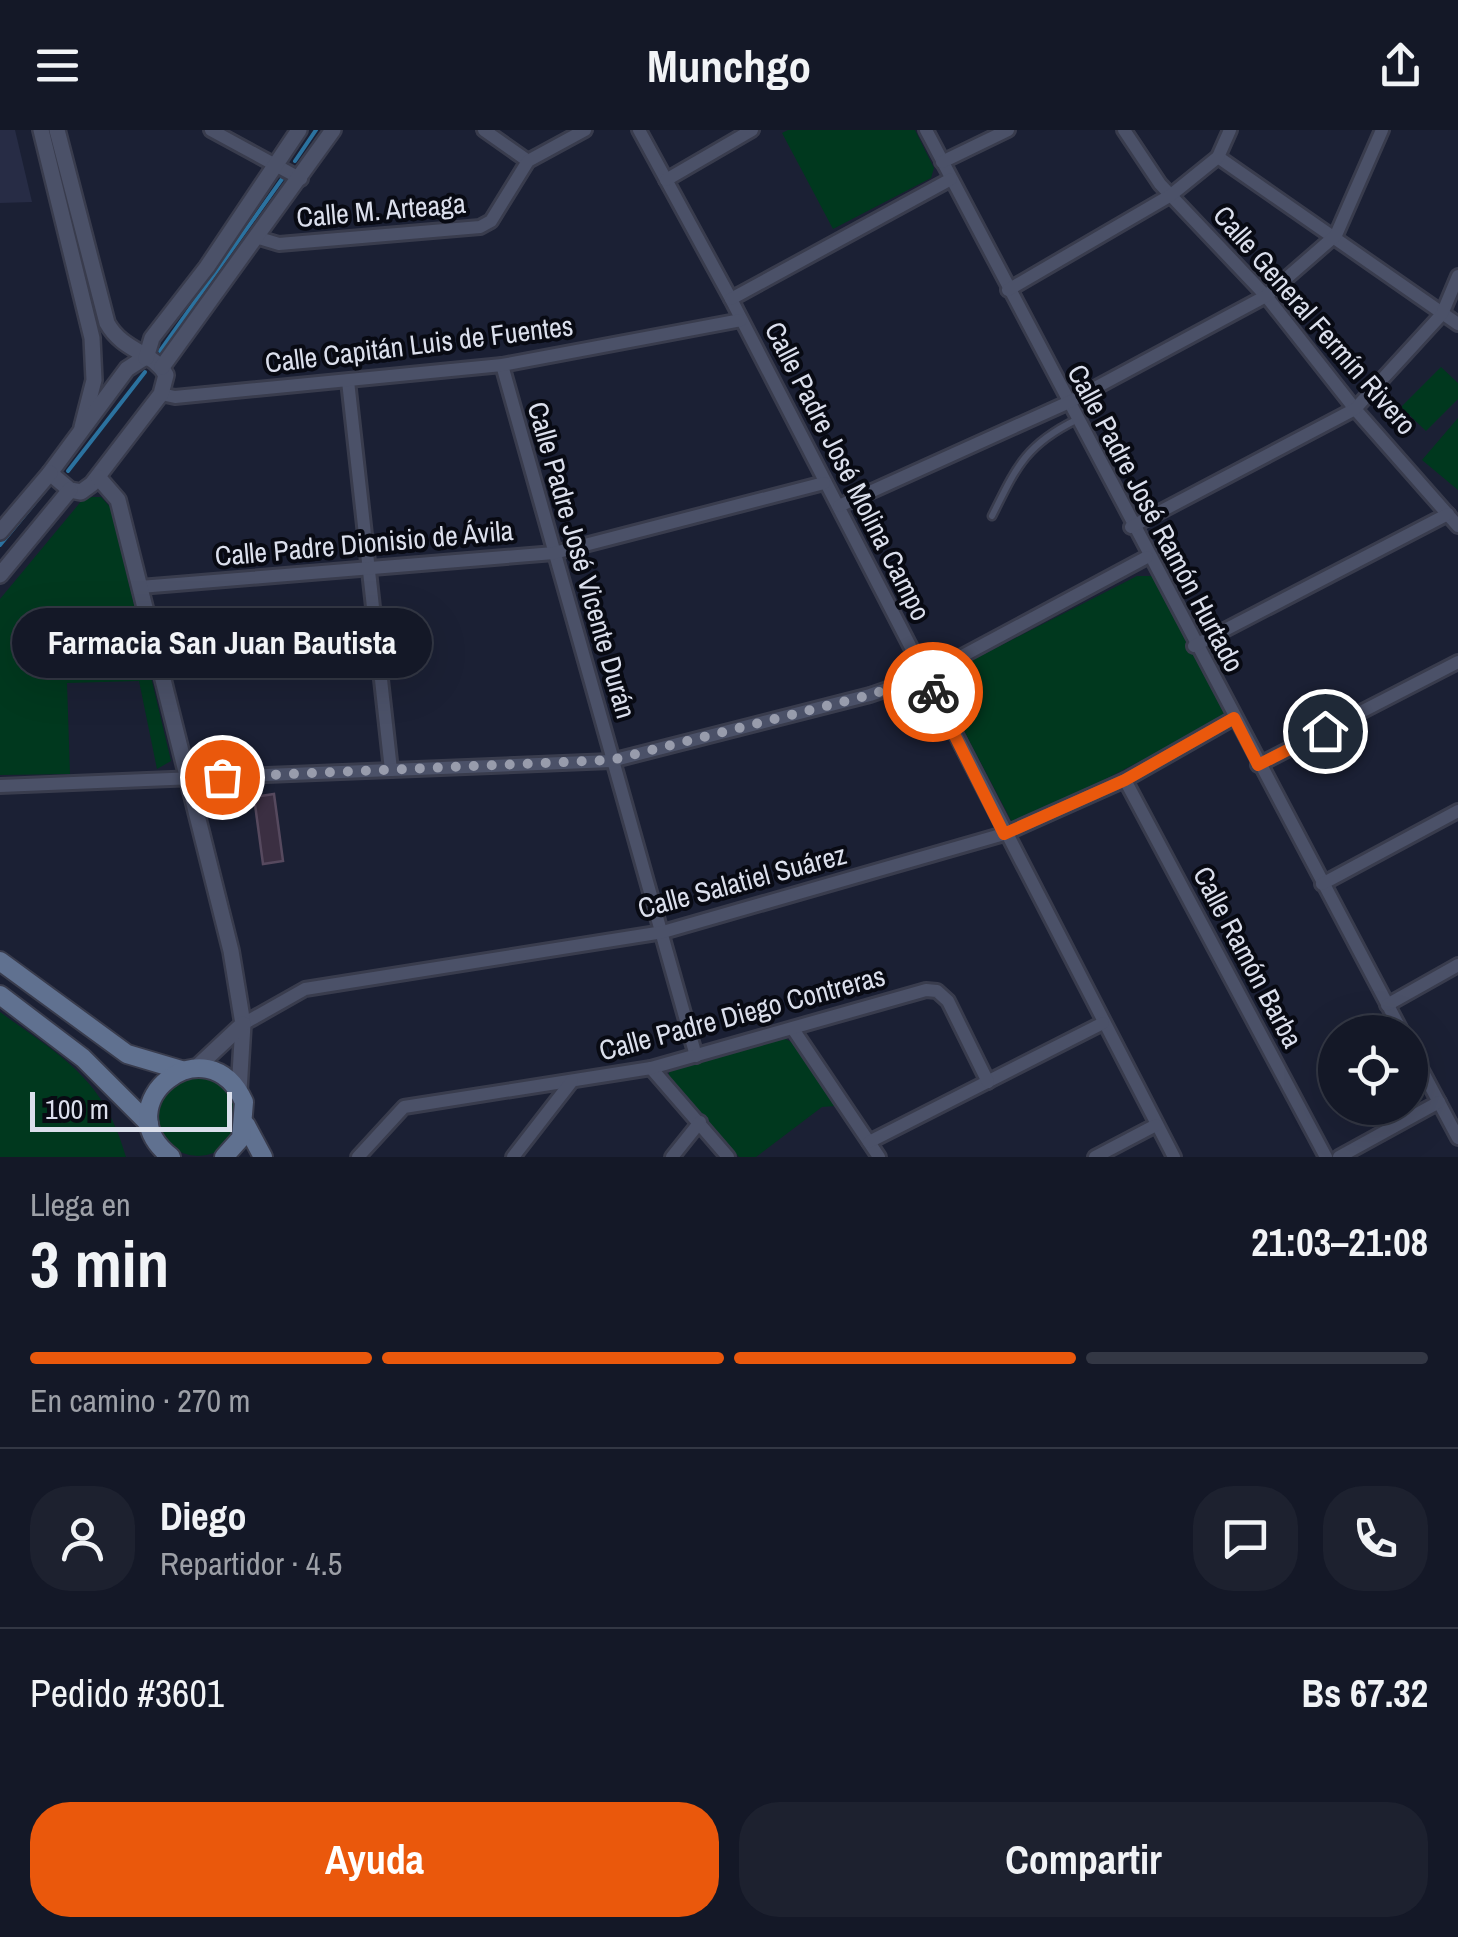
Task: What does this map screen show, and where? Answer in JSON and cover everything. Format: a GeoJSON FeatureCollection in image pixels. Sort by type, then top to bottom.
{"type":"FeatureCollection","features":[{"type":"Feature","properties":{"kind":"main road"},"geometry":{"type":"LineString","coordinates":[[0,961],[127,1054],[221,1074],[239,1092],[246,1125],[263,1157]]}},
{"type":"Feature","properties":{"kind":"main road"},"geometry":{"type":"LineString","coordinates":[[0,995],[82,1058],[149,1124],[161,1153]]}},
{"type":"Feature","properties":{"kind":"main road"},"geometry":{"type":"LineString","coordinates":[[149,1124],[155,1092],[189,1069]]}},
{"type":"Feature","properties":{"kind":"main road"},"geometry":{"type":"LineString","coordinates":[[224,1157],[241,1138],[246,1125]]}},
{"type":"Feature","properties":{"kind":"street"},"geometry":{"type":"LineString","coordinates":[[41,130],[92,338],[94,380],[82,427]]}},
{"type":"Feature","properties":{"kind":"street"},"geometry":{"type":"LineString","coordinates":[[50,473],[70,490],[88,489],[161,394],[166,375],[162,366],[122,344],[107,324],[58,130]]}},
{"type":"Feature","properties":{"kind":"street"},"geometry":{"type":"LineString","coordinates":[[211,130],[301,179]]}},
{"type":"Feature","properties":{"kind":"street"},"geometry":{"type":"LineString","coordinates":[[0,532],[50,473],[127,369],[145,358],[152,338],[299,130]]}},
{"type":"Feature","properties":{"kind":"street"},"geometry":{"type":"LineString","coordinates":[[162,366],[259,238],[332,130]]}},
{"type":"Feature","properties":{"kind":"street"},"geometry":{"type":"LineString","coordinates":[[484,130],[528,161]]}},
{"type":"Feature","properties":{"kind":"street","name":"Calle M. Arteaga"},"geometry":{"type":"LineString","coordinates":[[259,238],[279,244],[480,227],[491,221],[528,161],[585,130]]}},
{"type":"Feature","properties":{"kind":"street","name":"Calle Padre José Molina Campo"},"geometry":{"type":"LineString","coordinates":[[639,130],[839,506],[1004,834],[1174,1157]]}},
{"type":"Feature","properties":{"kind":"street"},"geometry":{"type":"LineString","coordinates":[[666,180],[752,130]]}},
{"type":"Feature","properties":{"kind":"street","name":"Calle Padre José Ramón Hurtado"},"geometry":{"type":"LineString","coordinates":[[926,130],[1131,527],[1393,1015]]}},
{"type":"Feature","properties":{"kind":"street"},"geometry":{"type":"LineString","coordinates":[[942,162],[1008,130]]}},
{"type":"Feature","properties":{"kind":"street","name":"Calle General Fermín Rivero"},"geometry":{"type":"LineString","coordinates":[[1124,130],[1171,195],[1266,296],[1355,409],[1458,526]]}},
{"type":"Feature","properties":{"kind":"street"},"geometry":{"type":"LineString","coordinates":[[1008,290],[1171,195],[1218,157],[1230,130]]}},
{"type":"Feature","properties":{"kind":"street"},"geometry":{"type":"LineString","coordinates":[[839,506],[1067,403],[1266,296],[1336,235],[1382,130]]}},
{"type":"Feature","properties":{"kind":"street"},"geometry":{"type":"LineString","coordinates":[[1218,157],[1336,235],[1458,324]]}},
{"type":"Feature","properties":{"kind":"street"},"geometry":{"type":"LineString","coordinates":[[731,299],[951,179]]}},
{"type":"Feature","properties":{"kind":"street"},"geometry":{"type":"LineString","coordinates":[[1131,527],[1355,409],[1442,314],[1458,276]]}},
{"type":"Feature","properties":{"kind":"street","name":"Calle Capitán Luis de Fuentes"},"geometry":{"type":"LineString","coordinates":[[161,394],[175,397],[502,365],[741,320]]}},
{"type":"Feature","properties":{"kind":"street","name":"Calle Padre José Vicente Durán"},"geometry":{"type":"LineString","coordinates":[[502,365],[696,1056]]}},
{"type":"Feature","properties":{"kind":"street"},"geometry":{"type":"LineString","coordinates":[[348,381],[391,770]]}},
{"type":"Feature","properties":{"kind":"street"},"geometry":{"type":"LineString","coordinates":[[98,477],[118,500],[231,951],[243,1024],[239,1092]]}},
{"type":"Feature","properties":{"kind":"street","name":"Calle Padre Dionisio de Ávila"},"geometry":{"type":"LineString","coordinates":[[140,588],[554,553],[824,482]]}},
{"type":"Feature","properties":{"kind":"street"},"geometry":{"type":"LineString","coordinates":[[0,575],[70,490]]}},
{"type":"Feature","properties":{"kind":"street"},"geometry":{"type":"LineString","coordinates":[[1194,646],[1448,514]]}},
{"type":"Feature","properties":{"kind":"street"},"geometry":{"type":"LineString","coordinates":[[0,786],[612,760],[870,695],[926,676],[1147,557]]}},
{"type":"Feature","properties":{"kind":"street"},"geometry":{"type":"LineString","coordinates":[[1258,765],[1458,662]]}},
{"type":"Feature","properties":{"kind":"street","name":"Calle Salatiel Suárez"},"geometry":{"type":"LineString","coordinates":[[243,1024],[305,989],[662,932],[1004,834],[1125,780],[1234,718]]}},
{"type":"Feature","properties":{"kind":"street","name":"Calle Ramón Barba"},"geometry":{"type":"LineString","coordinates":[[1125,780],[1326,1157]]}},
{"type":"Feature","properties":{"kind":"street"},"geometry":{"type":"LineString","coordinates":[[1322,884],[1458,810]]}},
{"type":"Feature","properties":{"kind":"street"},"geometry":{"type":"LineString","coordinates":[[1387,1005],[1458,965]]}},
{"type":"Feature","properties":{"kind":"street","name":"Calle Padre Diego Contreras"},"geometry":{"type":"LineString","coordinates":[[358,1157],[404,1107],[651,1068],[926,990],[937,991],[948,1001],[988,1082]]}},
{"type":"Feature","properties":{"kind":"street"},"geometry":{"type":"LineString","coordinates":[[870,1142],[1103,1023]]}},
{"type":"Feature","properties":{"kind":"street"},"geometry":{"type":"LineString","coordinates":[[189,1069],[243,1024]]}},
{"type":"Feature","properties":{"kind":"street"},"geometry":{"type":"LineString","coordinates":[[793,1030],[880,1157]]}},
{"type":"Feature","properties":{"kind":"street"},"geometry":{"type":"LineString","coordinates":[[651,1068],[728,1157]]}},
{"type":"Feature","properties":{"kind":"street"},"geometry":{"type":"LineString","coordinates":[[513,1157],[572,1081]]}},
{"type":"Feature","properties":{"kind":"street"},"geometry":{"type":"LineString","coordinates":[[1428,1082],[1453,1118],[1458,1138]]}},
{"type":"Feature","properties":{"kind":"street"},"geometry":{"type":"LineString","coordinates":[[1338,1157],[1439,1102]]}},
{"type":"Feature","properties":{"kind":"street"},"geometry":{"type":"LineString","coordinates":[[672,1157],[700,1122]]}},
{"type":"Feature","properties":{"kind":"street"},"geometry":{"type":"LineString","coordinates":[[1096,1157],[1156,1125]]}},
{"type":"Feature","properties":{"kind":"lane"},"geometry":{"type":"LineString","coordinates":[[992,516],[1023,455],[1045,435],[1076,420]]}},
{"type":"Feature","properties":{"kind":"shaded area"},"geometry":{"type":"Polygon","coordinates":[[[0,130],[15,130],[32,202],[0,203],[0,130]]]}},
{"type":"Feature","properties":{"kind":"green space"},"geometry":{"type":"Polygon","coordinates":[[[915,130],[934,168],[931,178],[833,229],[782,133],[915,130]]]}},
{"type":"Feature","properties":{"kind":"green space"},"geometry":{"type":"Polygon","coordinates":[[[1441,367],[1458,383],[1458,399],[1426,431],[1401,407],[1441,367]]]}},
{"type":"Feature","properties":{"kind":"green space"},"geometry":{"type":"Polygon","coordinates":[[[1458,418],[1458,490],[1422,460],[1458,418]]]}},
{"type":"Feature","properties":{"kind":"green space"},"geometry":{"type":"Polygon","coordinates":[[[101,497],[111,508],[171,761],[157,769],[139,681],[67,683],[70,774],[0,775],[0,599],[83,499],[101,497]]]}},
{"type":"Feature","properties":{"kind":"green space"},"geometry":{"type":"Polygon","coordinates":[[[1137,576],[1152,576],[1226,717],[1014,826],[940,685],[947,673],[1137,576]]]}},
{"type":"Feature","properties":{"kind":"green space"},"geometry":{"type":"Polygon","coordinates":[[[0,1012],[61,1057],[93,1088],[117,1130],[126,1157],[0,1157],[0,1012]]]}},
{"type":"Feature","properties":{"kind":"green space"},"geometry":{"type":"Polygon","coordinates":[[[782,1037],[793,1043],[835,1106],[822,1107],[756,1157],[739,1157],[669,1079],[669,1071],[782,1037]]]}},
{"type":"Feature","properties":{"kind":"green space"},"geometry":{"type":"Polygon","coordinates":[[[198,1076],[213,1079],[226,1088],[235,1101],[235,1131],[226,1144],[213,1153],[198,1156],[183,1153],[170,1144],[161,1131],[158,1116],[161,1101],[170,1088],[183,1079],[198,1076]]]}},
{"type":"Feature","properties":{"kind":"building"},"geometry":{"type":"Polygon","coordinates":[[[274,794],[283,861],[263,864],[254,797],[274,794]]]}},
{"type":"Feature","properties":{"kind":"waterway"},"geometry":{"type":"LineString","coordinates":[[295,161],[316,130]]}},
{"type":"Feature","properties":{"kind":"waterway"},"geometry":{"type":"LineString","coordinates":[[160,351],[282,179]]}},
{"type":"Feature","properties":{"kind":"waterway"},"geometry":{"type":"LineString","coordinates":[[68,471],[145,372]]}},
{"type":"Feature","properties":{"kind":"waterway"},"geometry":{"type":"LineString","coordinates":[[0,545],[47,488]]}},
{"type":"Feature","properties":{"kind":"way so far"},"geometry":{"type":"LineString","coordinates":[[222,777],[612,760],[870,695],[926,676],[933,692]]}},
{"type":"Feature","properties":{"kind":"place","name":"Farmacia San Juan Bautista"},"geometry":{"type":"Point","coordinates":[222,777]}},
{"type":"Feature","properties":{"kind":"route"},"geometry":{"type":"LineString","coordinates":[[933,692],[1004,834],[1125,780],[1234,718],[1258,765],[1325,731]]}}]}
